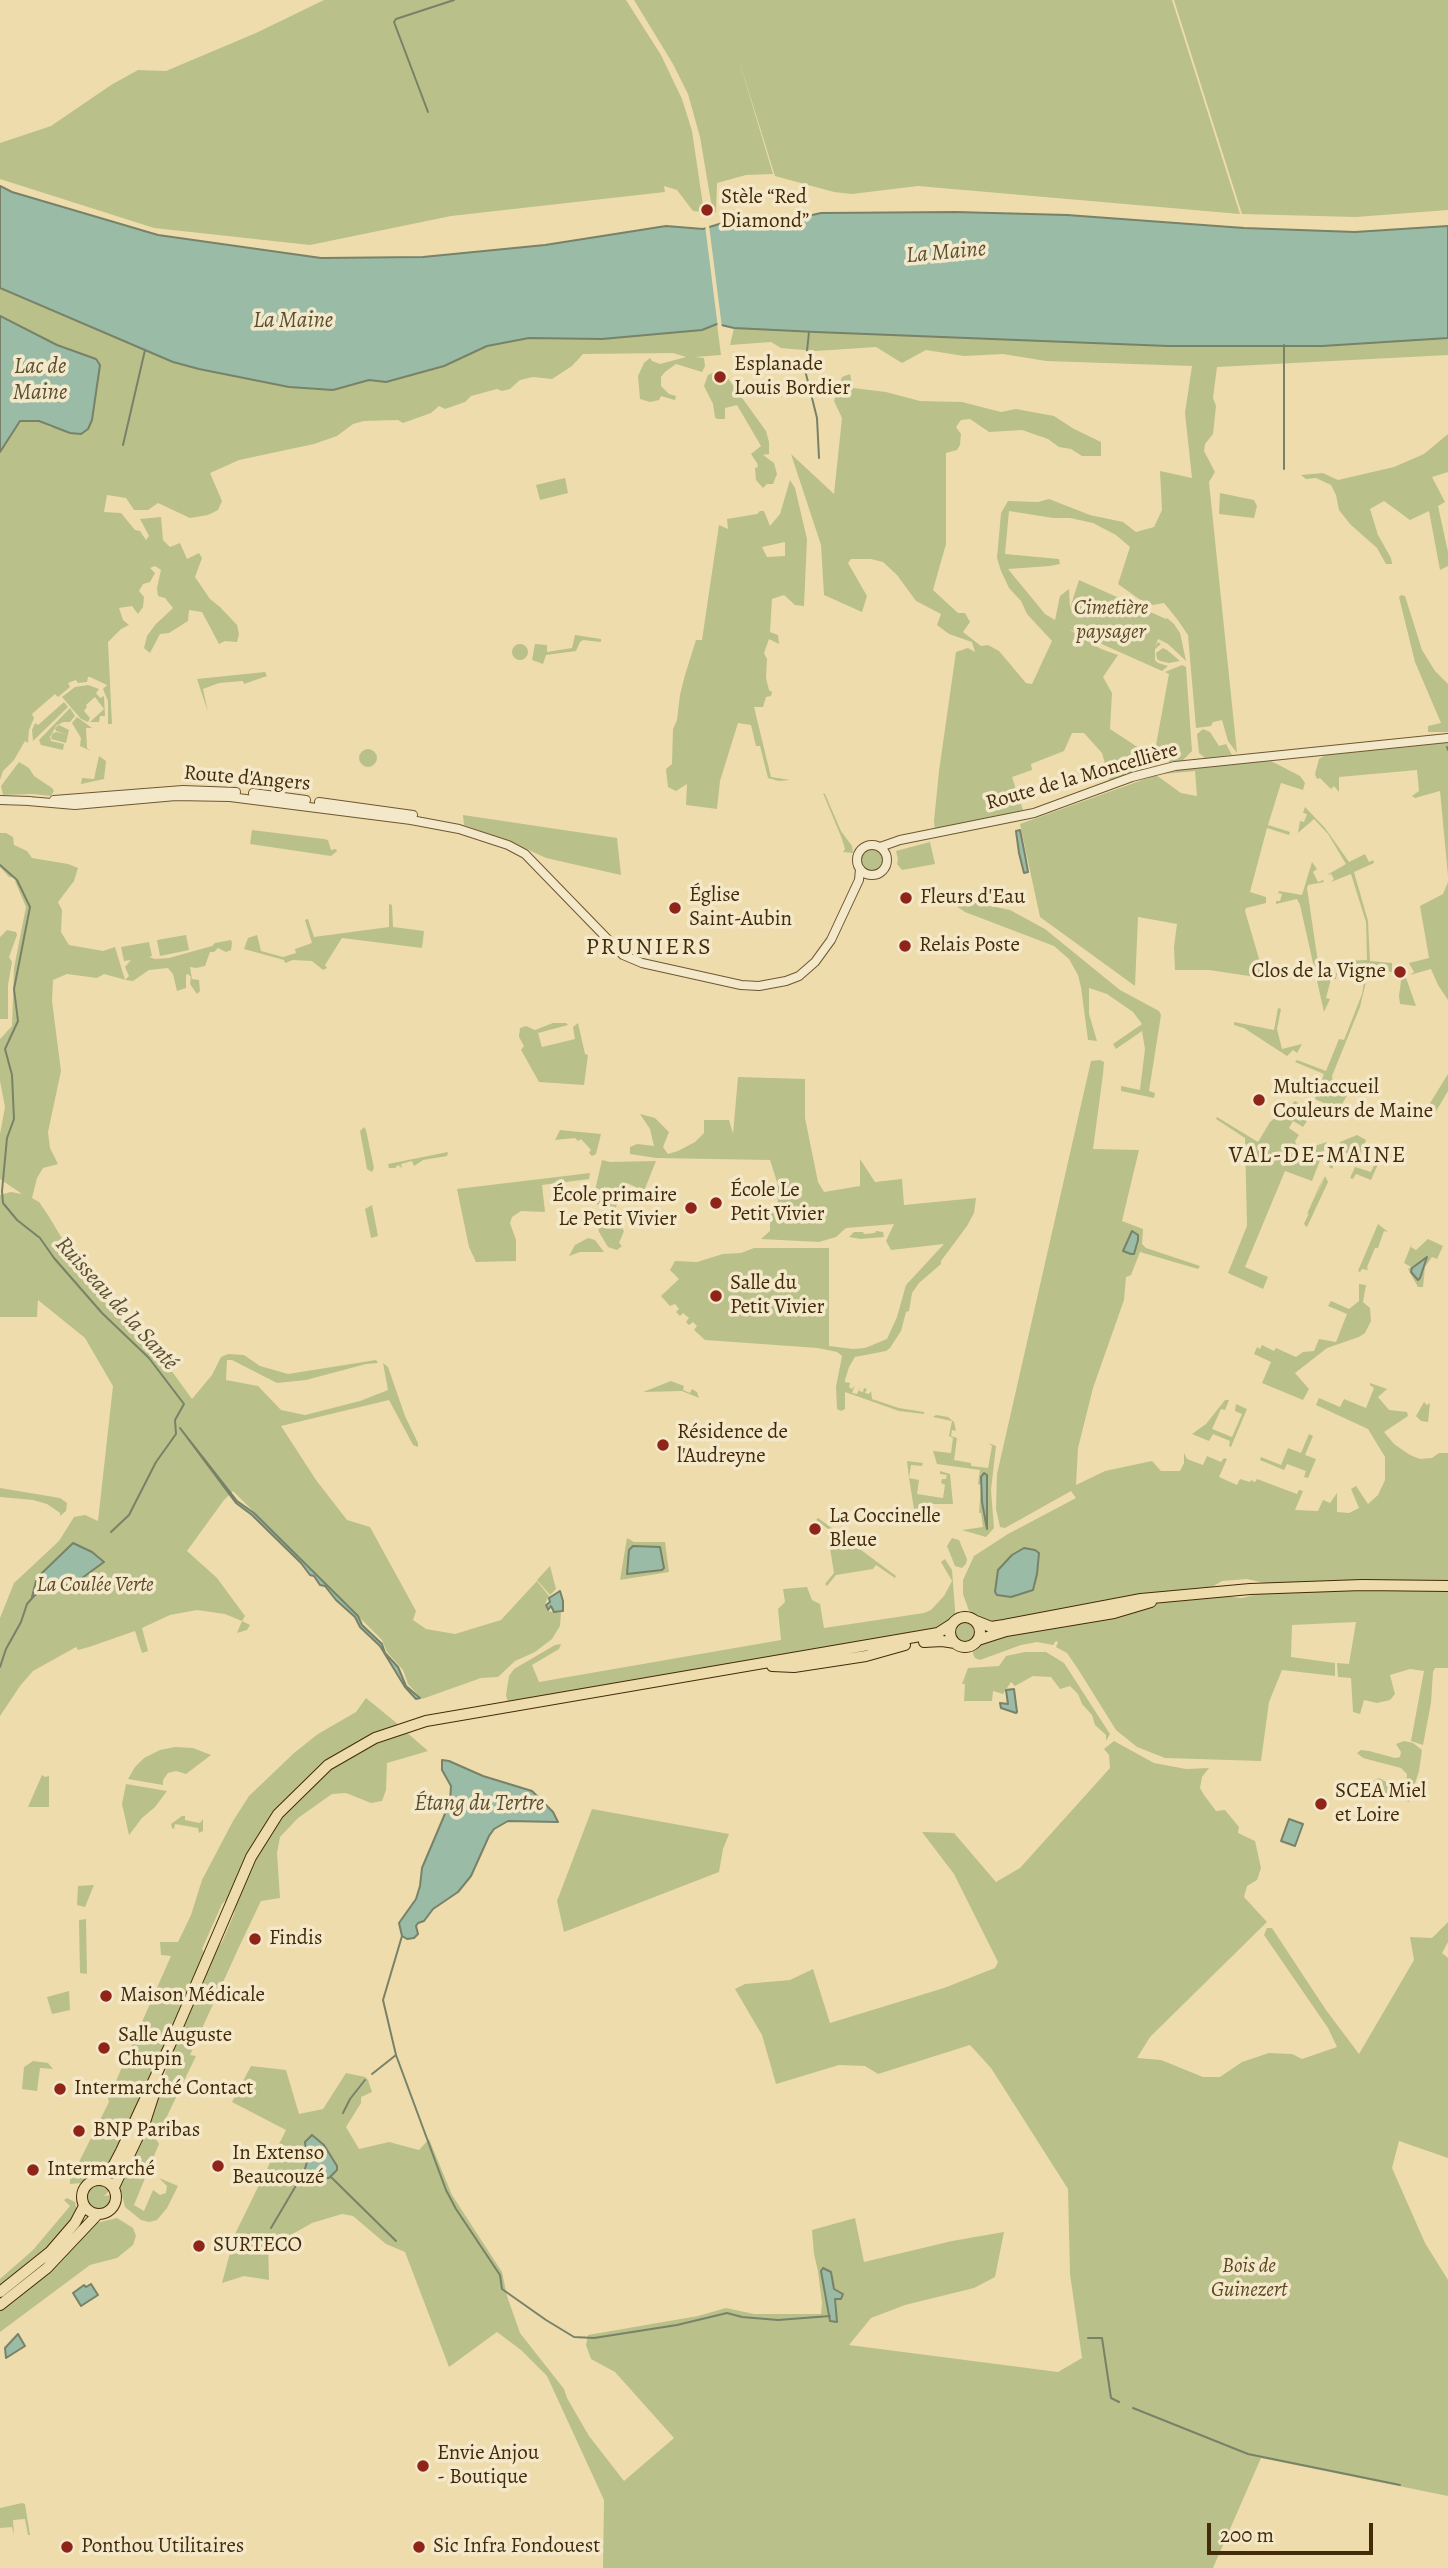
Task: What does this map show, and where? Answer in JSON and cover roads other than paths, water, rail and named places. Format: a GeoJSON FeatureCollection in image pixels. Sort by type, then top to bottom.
{"type":"FeatureCollection","features":[{"type":"Feature","properties":{"kind":"main road"},"geometry":{"type":"LineString","coordinates":[[102,2180],[114,2188],[117,2196],[115,2206],[108,2213],[97,2215],[85,2206],[82,2199],[84,2189],[91,2182],[102,2180],[110,2172],[121,2151],[251,1857],[278,1814],[328,1765],[374,1738],[426,1721],[938,1633],[962,1616],[991,1627],[1127,1601],[1250,1589],[1362,1584],[1448,1586]]}},
{"type":"Feature","properties":{"kind":"main road"},"geometry":{"type":"LineString","coordinates":[[751,1666],[794,1667],[866,1656],[899,1646],[934,1641],[966,1647],[978,1640],[1006,1632],[1114,1613],[1158,1599]]}},
{"type":"Feature","properties":{"kind":"main road"},"geometry":{"type":"LineString","coordinates":[[976,1621],[981,1630],[978,1640]]}},
{"type":"Feature","properties":{"kind":"main road"},"geometry":{"type":"LineString","coordinates":[[952,1624],[950,1634],[955,1643]]}},
{"type":"Feature","properties":{"kind":"main road"},"geometry":{"type":"LineString","coordinates":[[114,2188],[145,2122],[170,2045]]}},
{"type":"Feature","properties":{"kind":"main road"},"geometry":{"type":"LineString","coordinates":[[0,2292],[50,2252],[75,2223],[85,2206]]}},
{"type":"Feature","properties":{"kind":"main road"},"geometry":{"type":"LineString","coordinates":[[0,2305],[47,2268],[97,2215]]}},
{"type":"Feature","properties":{"kind":"street","name":"Route de la Moncellière"},"geometry":{"type":"LineString","coordinates":[[880,847],[900,840],[1034,813],[1121,781],[1175,766],[1448,738]]}},
{"type":"Feature","properties":{"kind":"street","name":"Route d'Angers"},"geometry":{"type":"LineString","coordinates":[[0,800],[75,805],[176,796],[230,797],[419,821],[459,829],[508,845],[525,854],[624,955],[642,962],[741,985],[759,986],[786,981],[799,976],[815,962],[831,940],[864,872]]}},
{"type":"Feature","properties":{"kind":"street"},"geometry":{"type":"LineString","coordinates":[[887,856],[880,847],[873,845],[862,849],[857,859],[864,872],[876,875],[885,870],[887,856],[894,844]]}},
{"type":"Feature","properties":{"kind":"water","name":"La Maine"},"geometry":{"type":"Polygon","coordinates":[[[0,186],[12,192],[158,235],[321,258],[423,257],[545,245],[666,226],[703,229],[732,220],[781,222],[821,213],[1067,215],[1244,228],[1355,232],[1448,226],[1448,338],[1322,346],[1168,346],[734,328],[717,324],[702,330],[602,339],[529,338],[487,346],[444,366],[386,382],[369,380],[333,390],[289,387],[173,362],[0,288],[0,186]]]}},
{"type":"Feature","properties":{"kind":"water","name":"Lac de Maine"},"geometry":{"type":"Polygon","coordinates":[[[0,316],[57,345],[96,359],[100,365],[92,420],[88,429],[81,434],[70,433],[39,421],[20,421],[0,452],[0,316]]]}},
{"type":"Feature","properties":{"kind":"water"},"geometry":{"type":"Polygon","coordinates":[[[1020,830],[1028,872],[1024,873],[1016,831],[1020,830]]]}},
{"type":"Feature","properties":{"kind":"water"},"geometry":{"type":"Polygon","coordinates":[[[1132,1231],[1138,1235],[1134,1254],[1123,1251],[1132,1231]]]}},
{"type":"Feature","properties":{"kind":"water"},"geometry":{"type":"Polygon","coordinates":[[[1427,1257],[1418,1280],[1411,1272],[1412,1268],[1427,1257]]]}},
{"type":"Feature","properties":{"kind":"water"},"geometry":{"type":"Polygon","coordinates":[[[180,1428],[237,1501],[254,1513],[358,1616],[362,1625],[382,1644],[385,1653],[398,1667],[406,1686],[420,1698],[416,1699],[405,1687],[380,1646],[360,1627],[355,1617],[252,1515],[236,1503],[180,1428]]]}},
{"type":"Feature","properties":{"kind":"water"},"geometry":{"type":"Polygon","coordinates":[[[984,1473],[987,1475],[987,1529],[982,1502],[981,1477],[984,1473]]]}},
{"type":"Feature","properties":{"kind":"water"},"geometry":{"type":"Polygon","coordinates":[[[73,1543],[92,1552],[104,1562],[82,1578],[77,1590],[66,1585],[53,1585],[32,1597],[36,1581],[41,1574],[73,1543]]]}},
{"type":"Feature","properties":{"kind":"water"},"geometry":{"type":"Polygon","coordinates":[[[633,1546],[660,1547],[664,1568],[627,1574],[629,1550],[633,1546]]]}},
{"type":"Feature","properties":{"kind":"water"},"geometry":{"type":"Polygon","coordinates":[[[1024,1548],[1039,1553],[1033,1590],[1011,1597],[997,1595],[995,1592],[998,1570],[1012,1555],[1024,1548]]]}},
{"type":"Feature","properties":{"kind":"water"},"geometry":{"type":"Polygon","coordinates":[[[560,1591],[563,1611],[554,1612],[551,1606],[548,1610],[546,1605],[550,1602],[549,1598],[560,1591]]]}},
{"type":"Feature","properties":{"kind":"water"},"geometry":{"type":"Polygon","coordinates":[[[1014,1689],[1016,1713],[1001,1708],[1000,1703],[1008,1704],[1006,1690],[1014,1689]]]}},
{"type":"Feature","properties":{"kind":"water","name":"Étang du Tertre"},"geometry":{"type":"Polygon","coordinates":[[[442,1760],[532,1791],[553,1812],[558,1822],[508,1821],[494,1829],[471,1876],[458,1892],[418,1923],[418,1934],[414,1938],[407,1939],[402,1936],[399,1923],[416,1899],[422,1868],[450,1802],[451,1786],[442,1770],[442,1760]]]}},
{"type":"Feature","properties":{"kind":"water"},"geometry":{"type":"Polygon","coordinates":[[[1289,1819],[1303,1824],[1295,1846],[1281,1841],[1289,1819]]]}},
{"type":"Feature","properties":{"kind":"water"},"geometry":{"type":"Polygon","coordinates":[[[312,2135],[324,2145],[337,2166],[337,2170],[329,2178],[320,2177],[311,2170],[304,2172],[307,2162],[305,2142],[312,2135]]]}},
{"type":"Feature","properties":{"kind":"water"},"geometry":{"type":"Polygon","coordinates":[[[823,2268],[831,2272],[834,2289],[843,2294],[841,2299],[835,2299],[837,2322],[830,2321],[821,2271],[823,2268]]]}},
{"type":"Feature","properties":{"kind":"water"},"geometry":{"type":"Polygon","coordinates":[[[91,2284],[98,2295],[81,2306],[73,2293],[84,2285],[86,2287],[91,2284]]]}},
{"type":"Feature","properties":{"kind":"water"},"geometry":{"type":"Polygon","coordinates":[[[18,2334],[25,2346],[6,2358],[5,2348],[18,2334]]]}},
{"type":"Feature","properties":{"kind":"waterway"},"geometry":{"type":"LineString","coordinates":[[428,112],[394,22],[396,19],[454,0]]}},
{"type":"Feature","properties":{"kind":"waterway"},"geometry":{"type":"LineString","coordinates":[[809,332],[805,370],[817,418],[819,458]]}},
{"type":"Feature","properties":{"kind":"waterway"},"geometry":{"type":"LineString","coordinates":[[1284,345],[1284,469]]}},
{"type":"Feature","properties":{"kind":"waterway"},"geometry":{"type":"LineString","coordinates":[[123,445],[145,350]]}},
{"type":"Feature","properties":{"kind":"waterway","name":"Ruisseau de la Santé"},"geometry":{"type":"LineString","coordinates":[[0,865],[17,880],[30,907],[14,989],[18,1021],[5,1049],[12,1075],[14,1119],[7,1138],[3,1203],[17,1220],[40,1238],[102,1313],[149,1358],[184,1404],[175,1420],[176,1434],[156,1462],[129,1515],[111,1532]]}},
{"type":"Feature","properties":{"kind":"waterway"},"geometry":{"type":"LineString","coordinates":[[0,1667],[27,1604],[34,1596]]}},
{"type":"Feature","properties":{"kind":"waterway","name":"Ruisseau de la Santé"},"geometry":{"type":"LineString","coordinates":[[372,2074],[396,2055],[383,2000],[402,1936]]}},
{"type":"Feature","properties":{"kind":"waterway"},"geometry":{"type":"LineString","coordinates":[[396,2055],[446,2190],[500,2275],[502,2289],[574,2337],[594,2338],[677,2325],[727,2313],[778,2320],[830,2316]]}},
{"type":"Feature","properties":{"kind":"waterway","name":"Ruisseau de la Santé"},"geometry":{"type":"LineString","coordinates":[[343,2113],[365,2080]]}},
{"type":"Feature","properties":{"kind":"waterway"},"geometry":{"type":"LineString","coordinates":[[271,2228],[304,2172]]}},
{"type":"Feature","properties":{"kind":"waterway"},"geometry":{"type":"LineString","coordinates":[[331,2177],[396,2241]]}},
{"type":"Feature","properties":{"kind":"waterway"},"geometry":{"type":"LineString","coordinates":[[1088,2338],[1102,2338],[1111,2398],[1119,2402]]}},
{"type":"Feature","properties":{"kind":"waterway"},"geometry":{"type":"LineString","coordinates":[[1133,2408],[1248,2454],[1400,2485]]}},
{"type":"Feature","properties":{"kind":"place","name":"Stèle “Red Diamond”"},"geometry":{"type":"Point","coordinates":[707,210]}},
{"type":"Feature","properties":{"kind":"place","name":"Esplanade Louis Bordier"},"geometry":{"type":"Point","coordinates":[720,377]}},
{"type":"Feature","properties":{"kind":"place","name":"Fleurs d'Eau"},"geometry":{"type":"Point","coordinates":[906,898]}},
{"type":"Feature","properties":{"kind":"place","name":"Église Saint-Aubin"},"geometry":{"type":"Point","coordinates":[675,908]}},
{"type":"Feature","properties":{"kind":"place","name":"Relais Poste"},"geometry":{"type":"Point","coordinates":[905,946]}},
{"type":"Feature","properties":{"kind":"place","name":"Clos de la Vigne"},"geometry":{"type":"Point","coordinates":[1400,972]}},
{"type":"Feature","properties":{"kind":"place","name":"Multiaccueil Couleurs de Maine"},"geometry":{"type":"Point","coordinates":[1259,1100]}},
{"type":"Feature","properties":{"kind":"place","name":"École Le Petit Vivier"},"geometry":{"type":"Point","coordinates":[716,1203]}},
{"type":"Feature","properties":{"kind":"place","name":"École primaire Le Petit Vivier"},"geometry":{"type":"Point","coordinates":[691,1208]}},
{"type":"Feature","properties":{"kind":"place","name":"Salle du Petit Vivier"},"geometry":{"type":"Point","coordinates":[716,1296]}},
{"type":"Feature","properties":{"kind":"place","name":"Résidence de l'Audreyne"},"geometry":{"type":"Point","coordinates":[663,1445]}},
{"type":"Feature","properties":{"kind":"place","name":"La Coccinelle Bleue"},"geometry":{"type":"Point","coordinates":[815,1529]}},
{"type":"Feature","properties":{"kind":"place","name":"SCEA Miel et Loire"},"geometry":{"type":"Point","coordinates":[1321,1804]}},
{"type":"Feature","properties":{"kind":"place","name":"Findis"},"geometry":{"type":"Point","coordinates":[255,1939]}},
{"type":"Feature","properties":{"kind":"place","name":"Maison Médicale"},"geometry":{"type":"Point","coordinates":[106,1996]}},
{"type":"Feature","properties":{"kind":"place","name":"Salle Auguste Chupin"},"geometry":{"type":"Point","coordinates":[104,2048]}},
{"type":"Feature","properties":{"kind":"place","name":"Intermarché Contact"},"geometry":{"type":"Point","coordinates":[60,2089]}},
{"type":"Feature","properties":{"kind":"place","name":"BNP Paribas"},"geometry":{"type":"Point","coordinates":[79,2131]}},
{"type":"Feature","properties":{"kind":"place","name":"In Extenso Beaucouzé"},"geometry":{"type":"Point","coordinates":[218,2166]}},
{"type":"Feature","properties":{"kind":"place","name":"Intermarché"},"geometry":{"type":"Point","coordinates":[33,2170]}},
{"type":"Feature","properties":{"kind":"place","name":"SURTECO"},"geometry":{"type":"Point","coordinates":[199,2246]}},
{"type":"Feature","properties":{"kind":"place","name":"Envie Anjou - Boutique"},"geometry":{"type":"Point","coordinates":[423,2466]}},
{"type":"Feature","properties":{"kind":"place","name":"Ponthou Utilitaires"},"geometry":{"type":"Point","coordinates":[67,2547]}},
{"type":"Feature","properties":{"kind":"place","name":"Sic Infra Fondouest"},"geometry":{"type":"Point","coordinates":[419,2547]}},
{"type":"Feature","properties":{"kind":"district","name":"PRUNIERS"},"geometry":{"type":"Point","coordinates":[649,948]}},
{"type":"Feature","properties":{"kind":"district","name":"VAL-DE-MAINE"},"geometry":{"type":"Point","coordinates":[1318,1156]}},
{"type":"Feature","properties":{"kind":"park label","name":"Cimetière paysager"},"geometry":{"type":"Point","coordinates":[1111,621]}},
{"type":"Feature","properties":{"kind":"park label","name":"La Coulée Verte"},"geometry":{"type":"Point","coordinates":[95,1586]}},
{"type":"Feature","properties":{"kind":"park label","name":"Bois de Guinezert"},"geometry":{"type":"Point","coordinates":[1249,2279]}}]}
